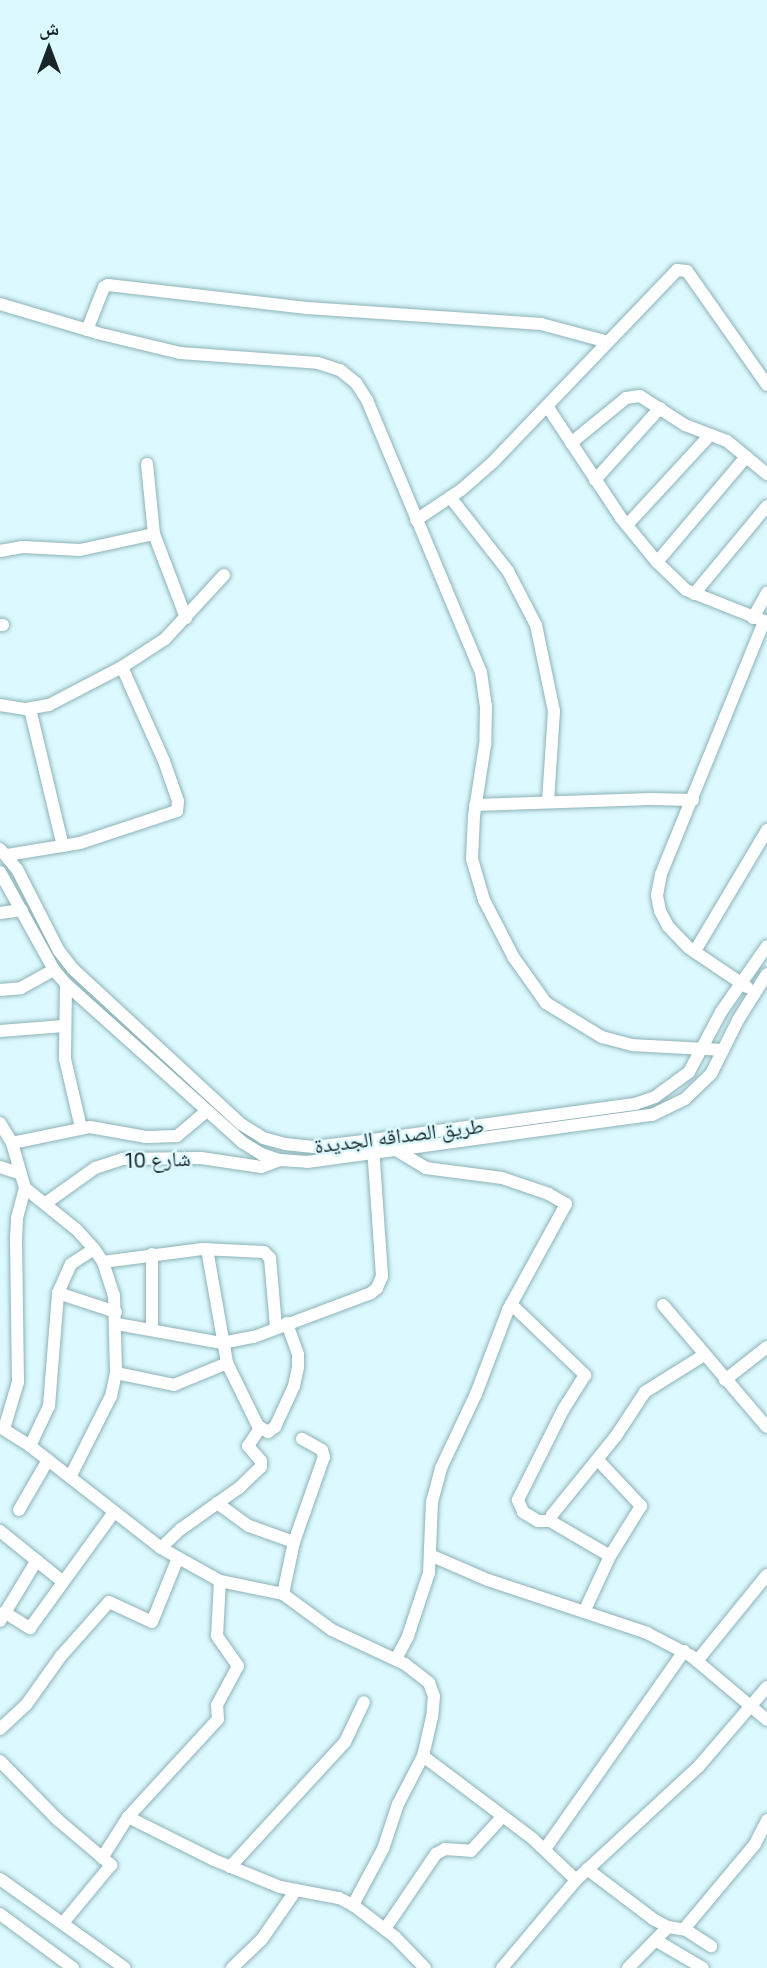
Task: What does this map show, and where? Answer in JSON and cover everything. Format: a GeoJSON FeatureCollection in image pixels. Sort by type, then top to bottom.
{"type":"FeatureCollection","features":[{"type":"Feature","properties":{"kind":"street"},"geometry":{"type":"LineString","coordinates":[[416,520],[492,463],[677,270],[683,269],[767,386]]}},
{"type":"Feature","properties":{"kind":"street"},"geometry":{"type":"LineString","coordinates":[[87,330],[104,287],[108,285],[307,308],[541,324],[608,342]]}},
{"type":"Feature","properties":{"kind":"street"},"geometry":{"type":"LineString","coordinates":[[0,304],[87,330],[180,353],[318,363],[340,370],[356,383],[367,400],[481,672],[485,706],[485,745],[475,805],[472,859],[484,900],[514,958],[546,1003],[602,1037],[632,1045],[723,1050]]}},
{"type":"Feature","properties":{"kind":"street"},"geometry":{"type":"LineString","coordinates":[[571,443],[626,398],[640,396],[685,425],[727,441],[767,474]]}},
{"type":"Feature","properties":{"kind":"street"},"geometry":{"type":"LineString","coordinates":[[547,406],[595,480],[657,562],[694,594],[761,621]]}},
{"type":"Feature","properties":{"kind":"street"},"geometry":{"type":"LineString","coordinates":[[595,480],[660,408]]}},
{"type":"Feature","properties":{"kind":"street"},"geometry":{"type":"LineString","coordinates":[[627,525],[710,435]]}},
{"type":"Feature","properties":{"kind":"street"},"geometry":{"type":"LineString","coordinates":[[657,562],[746,457]]}},
{"type":"Feature","properties":{"kind":"street"},"geometry":{"type":"LineString","coordinates":[[147,464],[154,534],[186,618]]}},
{"type":"Feature","properties":{"kind":"street"},"geometry":{"type":"LineString","coordinates":[[450,497],[508,571],[536,625],[554,711],[548,802]]}},
{"type":"Feature","properties":{"kind":"street"},"geometry":{"type":"LineString","coordinates":[[694,594],[767,506]]}},
{"type":"Feature","properties":{"kind":"street"},"geometry":{"type":"LineString","coordinates":[[0,551],[23,547],[80,550],[154,534]]}},
{"type":"Feature","properties":{"kind":"street"},"geometry":{"type":"LineString","coordinates":[[0,705],[30,709],[50,705],[122,667],[165,639],[224,576]]}},
{"type":"Feature","properties":{"kind":"street"},"geometry":{"type":"LineString","coordinates":[[755,993],[695,951],[668,926],[660,911],[657,895],[661,874],[694,800],[761,621],[767,593]]}},
{"type":"Feature","properties":{"kind":"street"},"geometry":{"type":"LineString","coordinates":[[4,852],[64,846],[172,815],[179,807],[164,761],[122,667]]}},
{"type":"Feature","properties":{"kind":"street"},"geometry":{"type":"LineString","coordinates":[[30,709],[64,846]]}},
{"type":"Feature","properties":{"kind":"street"},"geometry":{"type":"LineString","coordinates":[[475,805],[694,800]]}},
{"type":"Feature","properties":{"kind":"street"},"geometry":{"type":"LineString","coordinates":[[695,951],[767,830]]}},
{"type":"Feature","properties":{"kind":"street","name":"طريق الصداقه الجديدة"},"geometry":{"type":"LineString","coordinates":[[4,852],[18,869],[59,951],[73,970],[241,1124],[263,1138],[285,1144],[396,1150],[652,1115],[677,1103],[699,1087],[711,1074],[767,974]]}},
{"type":"Feature","properties":{"kind":"street"},"geometry":{"type":"LineString","coordinates":[[2,874],[18,869]]}},
{"type":"Feature","properties":{"kind":"street","name":"طريق الصداقه الجديدة"},"geometry":{"type":"LineString","coordinates":[[2,874],[54,970],[66,984],[251,1149],[280,1160],[307,1162],[373,1147],[635,1104],[673,1086],[689,1072],[722,1012],[767,946]]}},
{"type":"Feature","properties":{"kind":"street"},"geometry":{"type":"LineString","coordinates":[[0,913],[22,910]]}},
{"type":"Feature","properties":{"kind":"street"},"geometry":{"type":"LineString","coordinates":[[0,990],[21,988],[54,970]]}},
{"type":"Feature","properties":{"kind":"street"},"geometry":{"type":"LineString","coordinates":[[66,984],[64,1026],[68,1079],[81,1128]]}},
{"type":"Feature","properties":{"kind":"street"},"geometry":{"type":"LineString","coordinates":[[0,1031],[64,1026]]}},
{"type":"Feature","properties":{"kind":"street"},"geometry":{"type":"LineString","coordinates":[[12,1143],[81,1128],[101,1127],[163,1139],[177,1136],[207,1111]]}},
{"type":"Feature","properties":{"kind":"street"},"geometry":{"type":"LineString","coordinates":[[0,1123],[12,1143],[25,1188],[17,1217],[16,1239],[18,1382],[2,1428],[30,1446],[161,1548],[220,1581],[283,1594],[332,1630],[396,1659],[429,1683],[434,1696],[429,1738],[423,1756],[402,1792],[383,1849],[353,1905]]}},
{"type":"Feature","properties":{"kind":"street"},"geometry":{"type":"LineString","coordinates":[[58,1293],[152,1330],[222,1343],[371,1293],[380,1282],[373,1147]]}},
{"type":"Feature","properties":{"kind":"street"},"geometry":{"type":"LineString","coordinates":[[396,1150],[426,1168],[502,1178],[565,1202],[511,1304],[476,1394],[441,1468],[432,1502],[429,1573],[408,1636],[396,1659]]}},
{"type":"Feature","properties":{"kind":"street","name":"شارع 10"},"geometry":{"type":"LineString","coordinates":[[46,1203],[95,1168],[122,1160],[201,1158],[261,1167],[280,1160]]}},
{"type":"Feature","properties":{"kind":"street"},"geometry":{"type":"LineString","coordinates":[[0,1167],[21,1174]]}},
{"type":"Feature","properties":{"kind":"street"},"geometry":{"type":"LineString","coordinates":[[25,1188],[46,1203],[94,1249],[103,1262],[114,1296],[116,1373],[103,1416],[70,1477]]}},
{"type":"Feature","properties":{"kind":"street"},"geometry":{"type":"LineString","coordinates":[[30,1446],[49,1406],[58,1293],[71,1264],[94,1249]]}},
{"type":"Feature","properties":{"kind":"street"},"geometry":{"type":"LineString","coordinates":[[103,1262],[207,1249],[268,1254],[281,1325],[298,1360],[294,1386],[272,1431],[260,1427],[227,1363],[207,1249]]}},
{"type":"Feature","properties":{"kind":"street"},"geometry":{"type":"LineString","coordinates":[[152,1254],[152,1330]]}},
{"type":"Feature","properties":{"kind":"street"},"geometry":{"type":"LineString","coordinates":[[511,1304],[584,1375],[563,1410],[519,1500],[523,1512],[538,1521],[550,1521],[610,1556]]}},
{"type":"Feature","properties":{"kind":"street"},"geometry":{"type":"LineString","coordinates":[[663,1305],[767,1427]]}},
{"type":"Feature","properties":{"kind":"street"},"geometry":{"type":"LineString","coordinates":[[725,1380],[765,1352]]}},
{"type":"Feature","properties":{"kind":"street"},"geometry":{"type":"LineString","coordinates":[[550,1521],[556,1508],[598,1460],[646,1392],[704,1354]]}},
{"type":"Feature","properties":{"kind":"street"},"geometry":{"type":"LineString","coordinates":[[116,1373],[174,1385],[227,1363]]}},
{"type":"Feature","properties":{"kind":"street"},"geometry":{"type":"LineString","coordinates":[[161,1548],[181,1529],[261,1467],[261,1461],[248,1446],[260,1427]]}},
{"type":"Feature","properties":{"kind":"street"},"geometry":{"type":"LineString","coordinates":[[283,1594],[294,1542],[324,1457],[322,1450],[302,1439]]}},
{"type":"Feature","properties":{"kind":"street"},"geometry":{"type":"LineString","coordinates":[[584,1612],[610,1556],[641,1506],[598,1460]]}},
{"type":"Feature","properties":{"kind":"street"},"geometry":{"type":"LineString","coordinates":[[19,1510],[48,1461]]}},
{"type":"Feature","properties":{"kind":"street"},"geometry":{"type":"LineString","coordinates":[[217,1503],[249,1526],[294,1542]]}},
{"type":"Feature","properties":{"kind":"street"},"geometry":{"type":"LineString","coordinates":[[37,1560],[2,1617],[30,1628],[114,1512]]}},
{"type":"Feature","properties":{"kind":"street"},"geometry":{"type":"LineString","coordinates":[[0,1531],[62,1581]]}},
{"type":"Feature","properties":{"kind":"street"},"geometry":{"type":"LineString","coordinates":[[430,1555],[488,1580],[647,1633],[684,1651],[767,1720]]}},
{"type":"Feature","properties":{"kind":"street"},"geometry":{"type":"LineString","coordinates":[[0,1729],[26,1705],[61,1656],[109,1602],[152,1622],[178,1558]]}},
{"type":"Feature","properties":{"kind":"street"},"geometry":{"type":"LineString","coordinates":[[697,1661],[767,1575]]}},
{"type":"Feature","properties":{"kind":"street"},"geometry":{"type":"LineString","coordinates":[[102,1858],[128,1817],[218,1719],[217,1705],[238,1666],[217,1636],[220,1581]]}},
{"type":"Feature","properties":{"kind":"street"},"geometry":{"type":"LineString","coordinates":[[545,1849],[684,1651]]}},
{"type":"Feature","properties":{"kind":"street"},"geometry":{"type":"LineString","coordinates":[[502,1968],[587,1869],[690,1775],[720,1744],[749,1705],[767,1687]]}},
{"type":"Feature","properties":{"kind":"street"},"geometry":{"type":"LineString","coordinates":[[230,1867],[338,1751],[355,1724],[364,1702]]}},
{"type":"Feature","properties":{"kind":"street"},"geometry":{"type":"LineString","coordinates":[[423,1756],[545,1849],[576,1881]]}},
{"type":"Feature","properties":{"kind":"street"},"geometry":{"type":"LineString","coordinates":[[2,1765],[111,1865],[111,1869],[63,1923]]}},
{"type":"Feature","properties":{"kind":"street"},"geometry":{"type":"LineString","coordinates":[[128,1817],[230,1867],[296,1890],[339,1898],[353,1905],[385,1929],[425,1968]]}},
{"type":"Feature","properties":{"kind":"street"},"geometry":{"type":"LineString","coordinates":[[385,1929],[436,1854],[445,1849],[471,1851],[502,1817]]}},
{"type":"Feature","properties":{"kind":"street"},"geometry":{"type":"LineString","coordinates":[[684,1929],[755,1844],[767,1820]]}},
{"type":"Feature","properties":{"kind":"street"},"geometry":{"type":"LineString","coordinates":[[587,1869],[625,1900],[668,1927],[684,1929],[711,1946]]}},
{"type":"Feature","properties":{"kind":"street"},"geometry":{"type":"LineString","coordinates":[[0,1879],[125,1968]]}},
{"type":"Feature","properties":{"kind":"street"},"geometry":{"type":"LineString","coordinates":[[232,1968],[262,1939],[296,1890]]}},
{"type":"Feature","properties":{"kind":"street"},"geometry":{"type":"LineString","coordinates":[[0,1914],[73,1968]]}},
{"type":"Feature","properties":{"kind":"street"},"geometry":{"type":"LineString","coordinates":[[628,1968],[668,1927]]}},
{"type":"Feature","properties":{"kind":"street"},"geometry":{"type":"LineString","coordinates":[[657,1941],[703,1968]]}}]}
